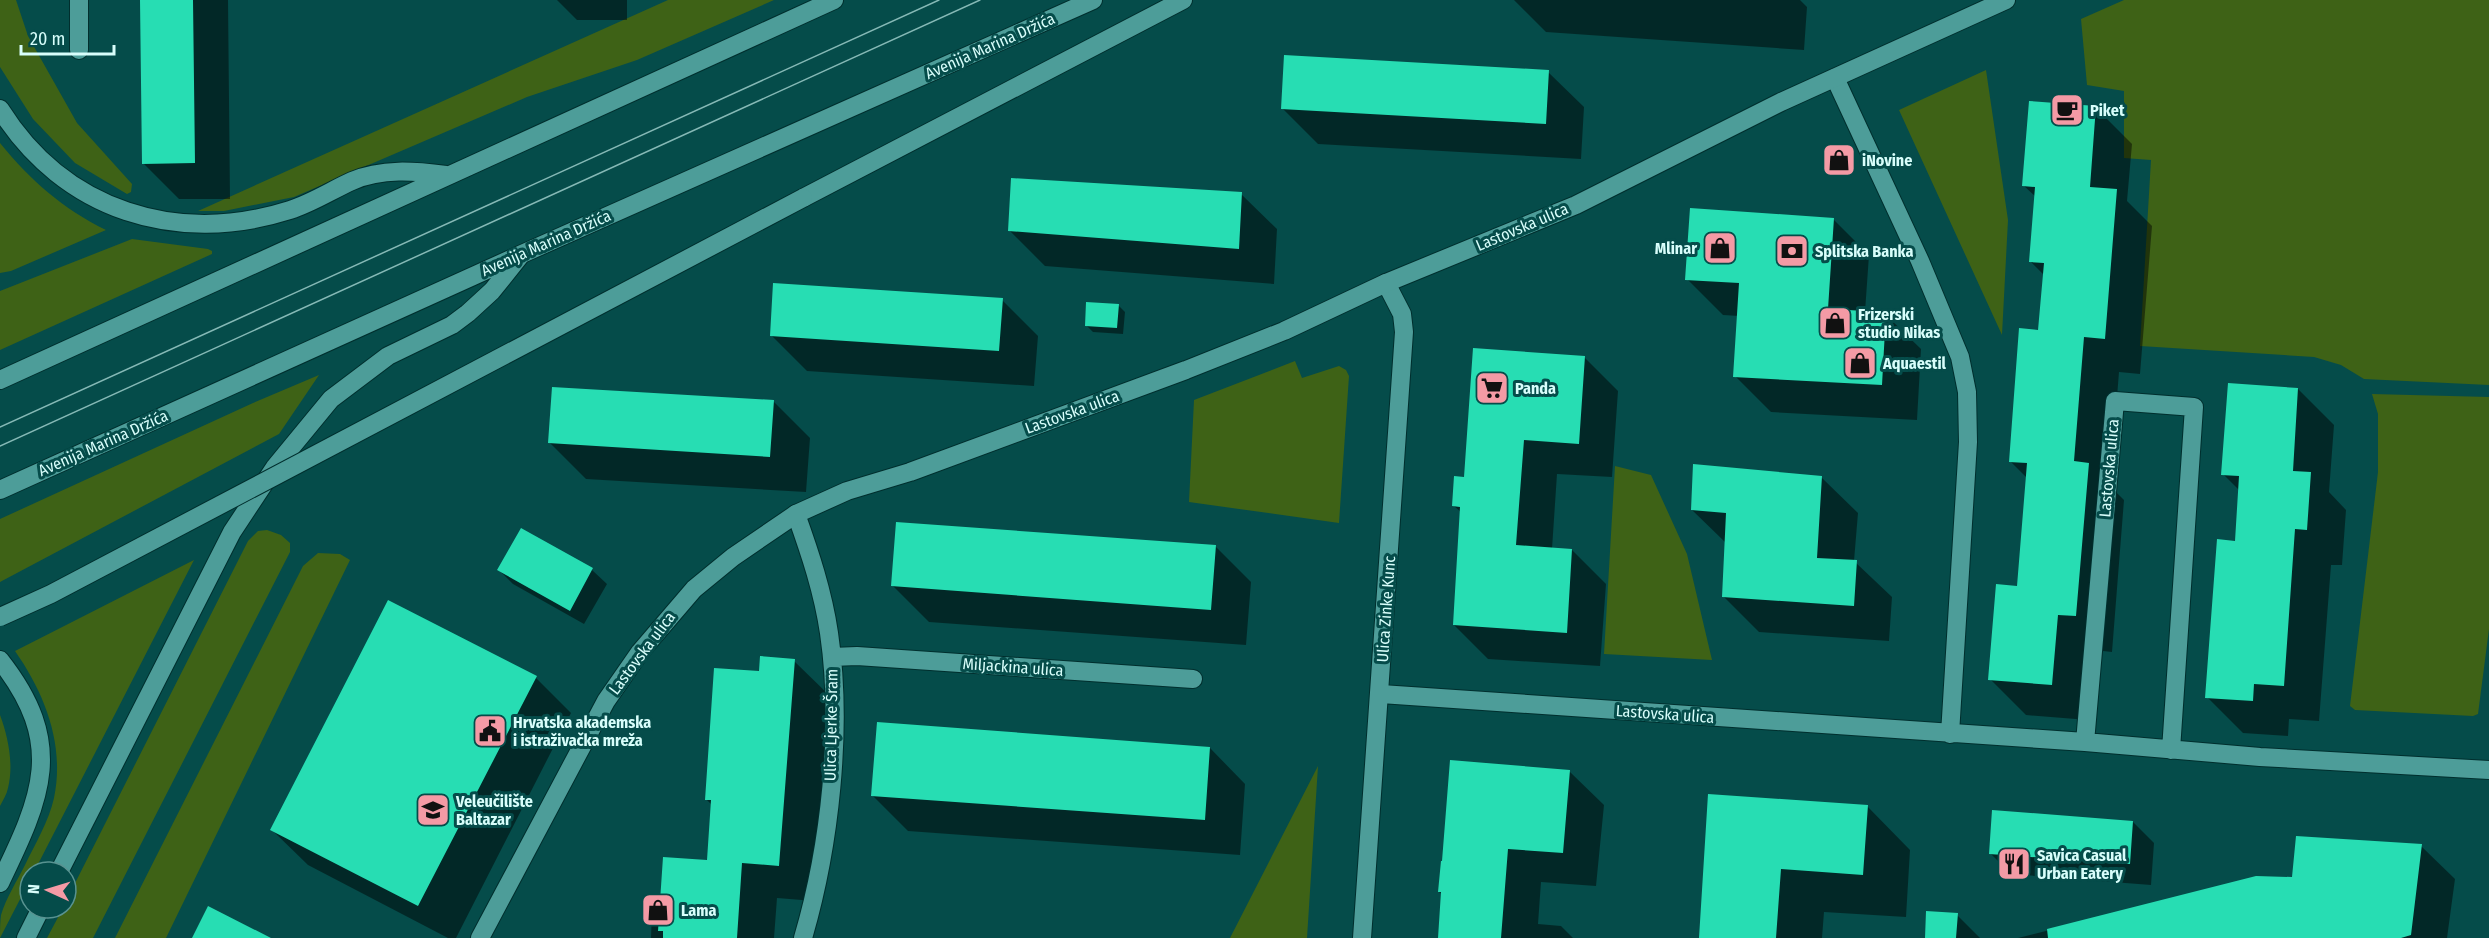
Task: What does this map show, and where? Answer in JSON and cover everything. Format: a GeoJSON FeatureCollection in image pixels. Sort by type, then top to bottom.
{"type":"FeatureCollection","features":[{"type":"Feature","properties":{"kind":"street"},"geometry":{"type":"LineString","coordinates":[[79,0],[80,50]]}},
{"type":"Feature","properties":{"kind":"street"},"geometry":{"type":"LineString","coordinates":[[0,380],[834,0]]}},
{"type":"Feature","properties":{"kind":"street","name":"Avenija Marina Držića"},"geometry":{"type":"LineString","coordinates":[[0,490],[522,254],[1093,0]]}},
{"type":"Feature","properties":{"kind":"street"},"geometry":{"type":"LineString","coordinates":[[0,617],[51,594],[1183,0]]}},
{"type":"Feature","properties":{"kind":"street","name":"Lastovska ulica"},"geometry":{"type":"LineString","coordinates":[[480,938],[600,711],[640,652],[694,589],[733,557],[796,514],[847,491],[910,472],[1186,370],[1284,331],[1386,283],[1576,205],[1781,102],[2006,0]]}},
{"type":"Feature","properties":{"kind":"street"},"geometry":{"type":"LineString","coordinates":[[1835,78],[1920,261],[1960,357],[1967,392],[1968,442],[1950,734]]}},
{"type":"Feature","properties":{"kind":"street"},"geometry":{"type":"LineString","coordinates":[[0,108],[39,156],[60,176],[93,197],[123,212],[175,224],[227,222],[292,210],[355,180],[384,172],[447,175]]}},
{"type":"Feature","properties":{"kind":"street"},"geometry":{"type":"LineString","coordinates":[[65,860],[232,532],[275,467],[331,399],[388,356],[452,325],[468,313],[492,291],[522,254]]}},
{"type":"Feature","properties":{"kind":"street","name":"Ulica Zinke Kunc"},"geometry":{"type":"LineString","coordinates":[[1362,938],[1381,694],[1404,332],[1402,314],[1386,283]]}},
{"type":"Feature","properties":{"kind":"street","name":"Lastovska ulica"},"geometry":{"type":"LineString","coordinates":[[2085,742],[2115,401],[2194,407],[2171,750]]}},
{"type":"Feature","properties":{"kind":"street","name":"Ulica Ljerke Šram"},"geometry":{"type":"LineString","coordinates":[[796,514],[821,593],[832,657],[833,740],[830,798],[818,878],[802,938]]}},
{"type":"Feature","properties":{"kind":"street","name":"Miljackina ulica"},"geometry":{"type":"LineString","coordinates":[[832,657],[857,656],[1193,679]]}},
{"type":"Feature","properties":{"kind":"street"},"geometry":{"type":"LineString","coordinates":[[0,660],[17,682],[31,706],[39,732],[42,756],[36,802],[26,831],[0,883]]}},
{"type":"Feature","properties":{"kind":"street","name":"Lastovska ulica"},"geometry":{"type":"LineString","coordinates":[[1381,694],[2085,742],[2171,750],[2489,770]]}},
{"type":"Feature","properties":{"kind":"street"},"geometry":{"type":"LineString","coordinates":[[26,938],[35,920]]}},
{"type":"Feature","properties":{"kind":"green space"},"geometry":{"type":"Polygon","coordinates":[[[0,0],[16,0],[28,36],[77,123],[132,184],[131,192],[127,194],[75,163],[33,119],[0,67],[0,0]]]}},
{"type":"Feature","properties":{"kind":"green space"},"geometry":{"type":"Polygon","coordinates":[[[668,0],[774,0],[637,60],[527,97],[294,197],[224,211],[198,211],[668,0]]]}},
{"type":"Feature","properties":{"kind":"green space"},"geometry":{"type":"Polygon","coordinates":[[[2124,0],[2489,0],[2489,385],[2364,379],[2341,365],[2314,357],[2140,346],[2151,160],[2124,158],[2124,91],[2087,85],[2081,19],[2124,0]]]}},
{"type":"Feature","properties":{"kind":"green space"},"geometry":{"type":"Polygon","coordinates":[[[1986,70],[2008,220],[2002,335],[1899,110],[1986,70]]]}},
{"type":"Feature","properties":{"kind":"green space"},"geometry":{"type":"Polygon","coordinates":[[[0,143],[35,181],[61,203],[106,230],[11,271],[0,273],[0,143]]]}},
{"type":"Feature","properties":{"kind":"green space"},"geometry":{"type":"Polygon","coordinates":[[[132,239],[208,249],[212,251],[212,254],[0,350],[0,291],[132,239]]]}},
{"type":"Feature","properties":{"kind":"green space"},"geometry":{"type":"Polygon","coordinates":[[[1295,361],[1302,378],[1339,366],[1346,370],[1349,376],[1339,523],[1189,502],[1194,400],[1295,361]]]}},
{"type":"Feature","properties":{"kind":"green space"},"geometry":{"type":"Polygon","coordinates":[[[319,375],[279,434],[0,582],[0,519],[319,375]]]}},
{"type":"Feature","properties":{"kind":"green space"},"geometry":{"type":"Polygon","coordinates":[[[2372,394],[2489,397],[2489,629],[2478,714],[2473,716],[2355,710],[2350,706],[2378,472],[2378,414],[2372,394]]]}},
{"type":"Feature","properties":{"kind":"green space"},"geometry":{"type":"Polygon","coordinates":[[[1615,466],[1651,475],[1687,554],[1712,660],[1604,654],[1615,466]]]}},
{"type":"Feature","properties":{"kind":"green space"},"geometry":{"type":"Polygon","coordinates":[[[267,530],[281,535],[290,543],[290,552],[93,938],[47,938],[57,920],[78,920],[78,877],[248,541],[258,531],[267,530]]]}},
{"type":"Feature","properties":{"kind":"green space"},"geometry":{"type":"Polygon","coordinates":[[[318,553],[340,554],[350,560],[166,938],[115,938],[303,566],[318,553]]]}},
{"type":"Feature","properties":{"kind":"green space"},"geometry":{"type":"Polygon","coordinates":[[[194,560],[40,860],[27,860],[52,807],[57,778],[57,759],[50,721],[43,702],[26,667],[15,651],[194,560]]]}},
{"type":"Feature","properties":{"kind":"green space"},"geometry":{"type":"Polygon","coordinates":[[[0,715],[8,741],[10,779],[0,806],[0,715]]]}},
{"type":"Feature","properties":{"kind":"green space"},"geometry":{"type":"Polygon","coordinates":[[[1318,766],[1307,938],[1230,938],[1318,766]]]}},
{"type":"Feature","properties":{"kind":"green space"},"geometry":{"type":"Polygon","coordinates":[[[18,879],[18,903],[0,938],[1,918],[18,879]]]}},
{"type":"Feature","properties":{"kind":"building"},"geometry":{"type":"Polygon","coordinates":[[[140,0],[193,0],[195,163],[142,164],[140,0]]]}},
{"type":"Feature","properties":{"kind":"building"},"geometry":{"type":"Polygon","coordinates":[[[1284,55],[1549,70],[1546,124],[1281,109],[1284,55]]]}},
{"type":"Feature","properties":{"kind":"building"},"geometry":{"type":"Polygon","coordinates":[[[2029,101],[2096,106],[2090,187],[2117,189],[2105,339],[2084,337],[2074,461],[2089,463],[2076,616],[2058,615],[2052,685],[1988,680],[1996,584],[2017,586],[2027,463],[2009,462],[2019,328],[2038,330],[2044,263],[2029,262],[2035,187],[2022,186],[2029,101]]]}},
{"type":"Feature","properties":{"kind":"building"},"geometry":{"type":"Polygon","coordinates":[[[1011,178],[1242,192],[1239,249],[1008,231],[1011,178]]]}},
{"type":"Feature","properties":{"kind":"building"},"geometry":{"type":"Polygon","coordinates":[[[1690,208],[1834,218],[1828,309],[1886,312],[1882,385],[1733,377],[1739,283],[1685,280],[1690,208]]]}},
{"type":"Feature","properties":{"kind":"building"},"geometry":{"type":"Polygon","coordinates":[[[773,283],[1003,298],[999,351],[770,336],[773,283]]]}},
{"type":"Feature","properties":{"kind":"building"},"geometry":{"type":"Polygon","coordinates":[[[1086,302],[1119,304],[1117,328],[1085,326],[1086,302]]]}},
{"type":"Feature","properties":{"kind":"building"},"geometry":{"type":"Polygon","coordinates":[[[1473,348],[1585,356],[1579,444],[1524,440],[1516,545],[1572,549],[1567,633],[1453,625],[1460,507],[1452,506],[1454,476],[1464,477],[1473,348]]]}},
{"type":"Feature","properties":{"kind":"building"},"geometry":{"type":"Polygon","coordinates":[[[2228,383],[2298,388],[2293,471],[2311,472],[2307,530],[2295,529],[2284,686],[2254,684],[2253,701],[2205,698],[2217,539],[2235,541],[2239,476],[2221,475],[2228,383]]]}},
{"type":"Feature","properties":{"kind":"building"},"geometry":{"type":"Polygon","coordinates":[[[552,387],[774,400],[770,457],[548,443],[552,387]]]}},
{"type":"Feature","properties":{"kind":"building"},"geometry":{"type":"Polygon","coordinates":[[[1693,464],[1822,476],[1817,558],[1857,560],[1854,606],[1722,597],[1726,513],[1691,510],[1693,464]]]}},
{"type":"Feature","properties":{"kind":"building"},"geometry":{"type":"Polygon","coordinates":[[[896,522],[1216,545],[1211,610],[891,586],[896,522]]]}},
{"type":"Feature","properties":{"kind":"building"},"geometry":{"type":"Polygon","coordinates":[[[521,528],[593,568],[570,611],[497,570],[521,528]]]}},
{"type":"Feature","properties":{"kind":"building"},"geometry":{"type":"Polygon","coordinates":[[[388,600],[537,676],[418,906],[270,830],[388,600]]]}},
{"type":"Feature","properties":{"kind":"building"},"geometry":{"type":"Polygon","coordinates":[[[760,656],[795,659],[779,866],[742,863],[737,938],[663,938],[663,931],[658,931],[663,857],[707,860],[711,800],[705,800],[714,668],[759,671],[760,656]]]}},
{"type":"Feature","properties":{"kind":"building"},"geometry":{"type":"Polygon","coordinates":[[[877,722],[1210,747],[1205,820],[871,796],[877,722]]]}},
{"type":"Feature","properties":{"kind":"building"},"geometry":{"type":"Polygon","coordinates":[[[1450,760],[1570,770],[1563,853],[1508,849],[1501,938],[1438,938],[1441,892],[1438,892],[1450,760]]]}},
{"type":"Feature","properties":{"kind":"building"},"geometry":{"type":"Polygon","coordinates":[[[1708,794],[1868,805],[1863,875],[1781,869],[1776,938],[1699,938],[1708,794]]]}},
{"type":"Feature","properties":{"kind":"building"},"geometry":{"type":"Polygon","coordinates":[[[1992,810],[2133,821],[2130,864],[1989,854],[1992,810]]]}},
{"type":"Feature","properties":{"kind":"building"},"geometry":{"type":"Polygon","coordinates":[[[2296,836],[2422,844],[2411,935],[2401,938],[2048,938],[2047,929],[2256,876],[2292,877],[2296,836]]]}},
{"type":"Feature","properties":{"kind":"building"},"geometry":{"type":"Polygon","coordinates":[[[208,906],[271,938],[192,938],[208,906]]]}},
{"type":"Feature","properties":{"kind":"building"},"geometry":{"type":"Polygon","coordinates":[[[1926,911],[1958,913],[1956,938],[1925,938],[1926,911]]]}},
{"type":"Feature","properties":{"kind":"tram line"},"geometry":{"type":"LineString","coordinates":[[0,427],[939,0]]}},
{"type":"Feature","properties":{"kind":"tram line"},"geometry":{"type":"LineString","coordinates":[[0,446],[980,0]]}},
{"type":"Feature","properties":{"kind":"place","name":"Piket"},"geometry":{"type":"Point","coordinates":[2067,110]}},
{"type":"Feature","properties":{"kind":"place","name":"iNovine"},"geometry":{"type":"Point","coordinates":[1839,160]}},
{"type":"Feature","properties":{"kind":"place","name":"Mlinar"},"geometry":{"type":"Point","coordinates":[1720,248]}},
{"type":"Feature","properties":{"kind":"place","name":"Splitska Banka"},"geometry":{"type":"Point","coordinates":[1792,251]}},
{"type":"Feature","properties":{"kind":"place","name":"Frizerski studio Nikas"},"geometry":{"type":"Point","coordinates":[1835,323]}},
{"type":"Feature","properties":{"kind":"place","name":"Aquaestil"},"geometry":{"type":"Point","coordinates":[1860,363]}},
{"type":"Feature","properties":{"kind":"place","name":"Panda"},"geometry":{"type":"Point","coordinates":[1492,388]}},
{"type":"Feature","properties":{"kind":"place","name":"Hrvatska akademska i istraživačka mreža"},"geometry":{"type":"Point","coordinates":[490,731]}},
{"type":"Feature","properties":{"kind":"place","name":"Veleučilište Baltazar"},"geometry":{"type":"Point","coordinates":[433,810]}},
{"type":"Feature","properties":{"kind":"place","name":"Savica Casual Urban Eatery"},"geometry":{"type":"Point","coordinates":[2014,864]}},
{"type":"Feature","properties":{"kind":"place","name":"Lama"},"geometry":{"type":"Point","coordinates":[658,910]}}]}
